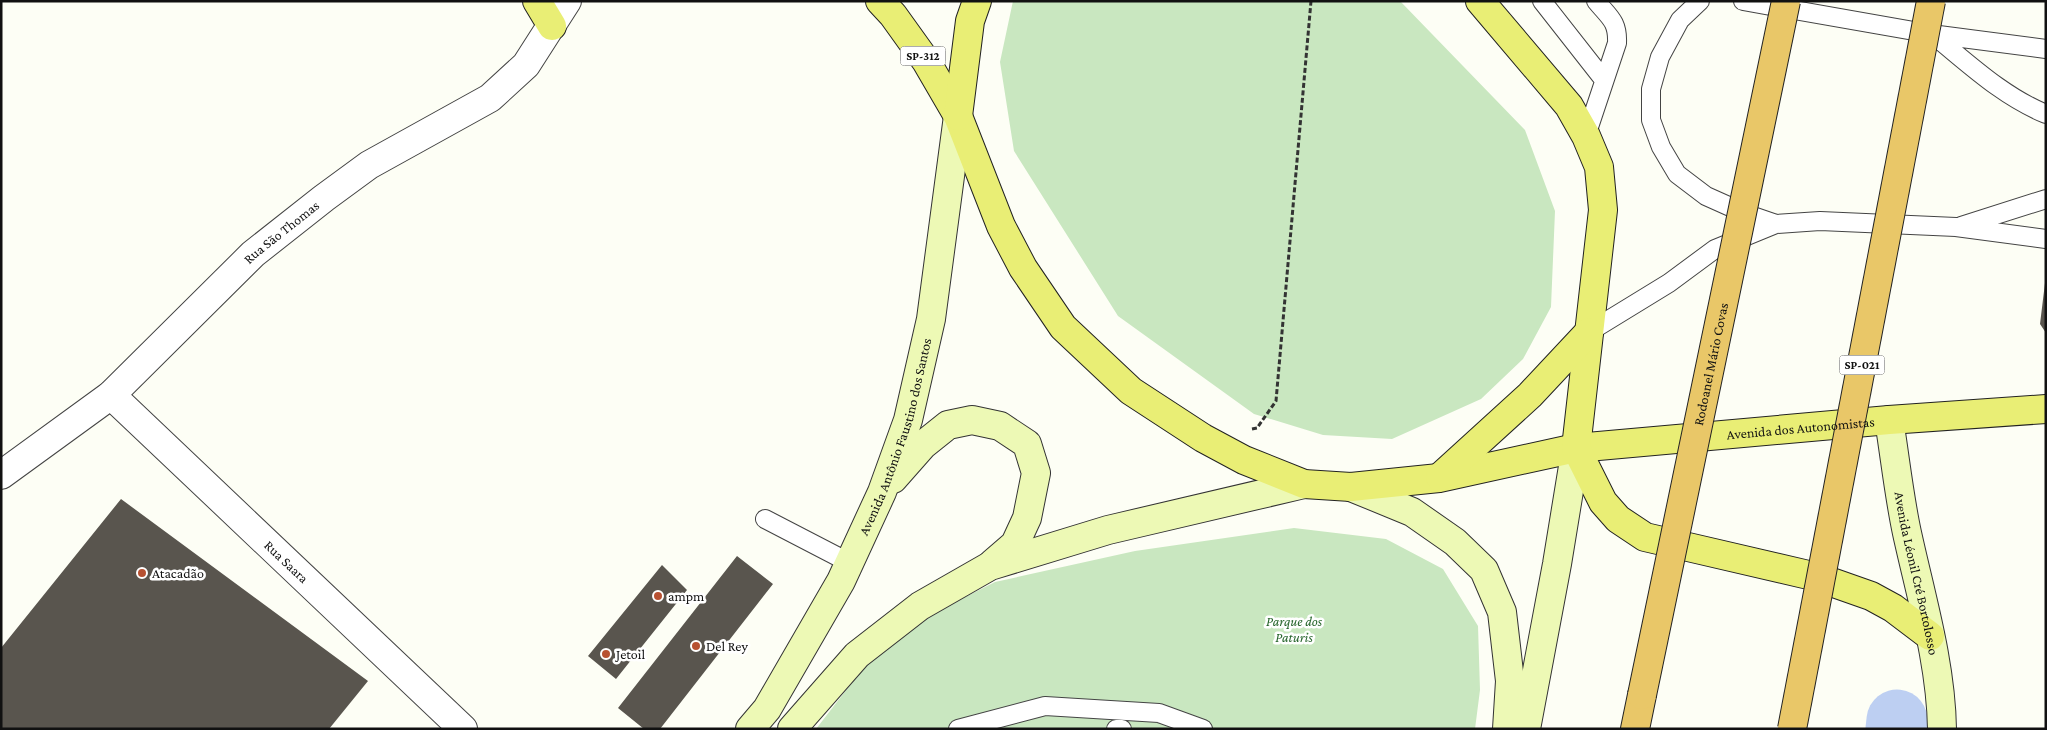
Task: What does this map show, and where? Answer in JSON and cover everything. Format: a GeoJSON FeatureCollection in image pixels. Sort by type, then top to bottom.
{"type":"FeatureCollection","features":[{"type":"Feature","properties":{"kind":"highway","name":"Rodoanel Mário Covas"},"geometry":{"type":"LineString","coordinates":[[1635,729],[1786,1]]}},
{"type":"Feature","properties":{"kind":"highway","name":"SP-021"},"geometry":{"type":"LineString","coordinates":[[1792,729],[1931,1]]}},
{"type":"Feature","properties":{"kind":"main road"},"geometry":{"type":"LineString","coordinates":[[537,1],[552,26]]}},
{"type":"Feature","properties":{"kind":"main road","name":"SP-312"},"geometry":{"type":"LineString","coordinates":[[880,1],[893,15],[926,61],[958,116]]}},
{"type":"Feature","properties":{"kind":"main road"},"geometry":{"type":"LineString","coordinates":[[958,116],[970,21],[977,1]]}},
{"type":"Feature","properties":{"kind":"main road"},"geometry":{"type":"LineString","coordinates":[[1480,1],[1569,106],[1586,136],[1599,167],[1602,210],[1576,448],[1557,564],[1526,729]]}},
{"type":"Feature","properties":{"kind":"main road","name":"Avenida dos Autonomistas"},"geometry":{"type":"LineString","coordinates":[[958,116],[1000,226],[1023,268],[1063,327],[1131,391],[1203,438],[1244,460],[1304,484],[1351,487],[1439,478],[1576,448],[1889,420],[2046,409]]}},
{"type":"Feature","properties":{"kind":"main road","name":"Avenida Antônio Faustino dos Santos"},"geometry":{"type":"LineString","coordinates":[[750,729],[767,709],[841,581],[882,492],[908,420],[931,319],[958,116]]}},
{"type":"Feature","properties":{"kind":"main road"},"geometry":{"type":"LineString","coordinates":[[1439,478],[1530,395],[1590,332]]}},
{"type":"Feature","properties":{"kind":"main road"},"geometry":{"type":"LineString","coordinates":[[792,729],[857,655],[920,606],[990,566],[1015,544],[1027,518],[1036,473],[1027,444],[1000,426],[972,420],[948,425],[923,445],[882,492]]}},
{"type":"Feature","properties":{"kind":"main road","name":"Avenida Léonil Cré Bortolosso"},"geometry":{"type":"LineString","coordinates":[[1889,420],[1906,531],[1930,636],[1942,702],[1942,729]]}},
{"type":"Feature","properties":{"kind":"main road"},"geometry":{"type":"LineString","coordinates":[[1576,448],[1603,502],[1618,520],[1645,537],[1817,578],[1871,596],[1893,608],[1930,636]]}},
{"type":"Feature","properties":{"kind":"main road"},"geometry":{"type":"LineString","coordinates":[[990,566],[1108,530],[1304,484]]}},
{"type":"Feature","properties":{"kind":"main road"},"geometry":{"type":"LineString","coordinates":[[1351,487],[1412,512],[1455,542],[1484,570],[1502,612],[1510,681],[1507,729]]}},
{"type":"Feature","properties":{"kind":"street","name":"Rua São Thomas"},"geometry":{"type":"LineString","coordinates":[[5,467],[111,394],[253,254],[369,165],[490,98],[526,65],[567,1]]}},
{"type":"Feature","properties":{"kind":"street","name":"Rua Saara"},"geometry":{"type":"LineString","coordinates":[[111,394],[464,729]]}},
{"type":"Feature","properties":{"kind":"lane"},"geometry":{"type":"LineString","coordinates":[[1542,1],[1604,80]]}},
{"type":"Feature","properties":{"kind":"lane"},"geometry":{"type":"LineString","coordinates":[[1586,136],[1617,43],[1618,30],[1615,23],[1596,1]]}},
{"type":"Feature","properties":{"kind":"lane"},"geometry":{"type":"LineString","coordinates":[[1700,1],[1680,20],[1660,57],[1651,89],[1651,120],[1660,147],[1677,174],[1706,196],[1744,213],[1776,224]]}},
{"type":"Feature","properties":{"kind":"lane"},"geometry":{"type":"LineString","coordinates":[[1743,1],[1931,34],[2046,49]]}},
{"type":"Feature","properties":{"kind":"lane"},"geometry":{"type":"LineString","coordinates":[[1931,34],[1995,85],[2020,102],[2046,114]]}},
{"type":"Feature","properties":{"kind":"lane"},"geometry":{"type":"LineString","coordinates":[[1956,227],[2046,199]]}},
{"type":"Feature","properties":{"kind":"lane"},"geometry":{"type":"LineString","coordinates":[[1590,332],[1669,284],[1715,249],[1776,224],[1820,222],[1956,227],[2046,238]]}},
{"type":"Feature","properties":{"kind":"lane"},"geometry":{"type":"LineString","coordinates":[[765,520],[850,563]]}},
{"type":"Feature","properties":{"kind":"lane"},"geometry":{"type":"LineString","coordinates":[[958,729],[1045,706],[1159,713],[1203,729]]}},
{"type":"Feature","properties":{"kind":"lane"},"geometry":{"type":"LineString","coordinates":[[1116,729],[1122,729]]}},
{"type":"Feature","properties":{"kind":"path"},"geometry":{"type":"LineString","coordinates":[[1203,438],[1257,428],[1276,401],[1311,1]]}},
{"type":"Feature","properties":{"kind":"green space"},"geometry":{"type":"Polygon","coordinates":[[[1013,1],[1400,1],[1525,130],[1555,211],[1551,307],[1523,359],[1481,399],[1392,439],[1323,435],[1254,414],[1118,316],[1014,151],[1000,62],[1013,1]]]}},
{"type":"Feature","properties":{"kind":"green space","name":"Parque dos Paturis"},"geometry":{"type":"Polygon","coordinates":[[[1294,528],[1386,539],[1443,569],[1478,626],[1480,690],[1475,729],[816,729],[888,636],[995,582],[1135,551],[1294,528]]]}},
{"type":"Feature","properties":{"kind":"building"},"geometry":{"type":"Polygon","coordinates":[[[2046,284],[2046,333],[2040,324],[2046,284]]]}},
{"type":"Feature","properties":{"kind":"building","name":"Atacadão"},"geometry":{"type":"Polygon","coordinates":[[[121,499],[368,681],[329,729],[1,729],[1,648],[121,499]]]}},
{"type":"Feature","properties":{"kind":"building","name":"Del Rey"},"geometry":{"type":"Polygon","coordinates":[[[737,556],[773,584],[660,729],[644,729],[618,708],[737,556]]]}},
{"type":"Feature","properties":{"kind":"building"},"geometry":{"type":"Polygon","coordinates":[[[662,565],[687,590],[616,679],[588,656],[662,565]]]}},
{"type":"Feature","properties":{"kind":"waterway"},"geometry":{"type":"LineString","coordinates":[[1896,729],[1897,720]]}},
{"type":"Feature","properties":{"kind":"place","name":"Atacadão"},"geometry":{"type":"Point","coordinates":[142,573]}},
{"type":"Feature","properties":{"kind":"place","name":"ampm"},"geometry":{"type":"Point","coordinates":[658,596]}},
{"type":"Feature","properties":{"kind":"place","name":"Del Rey"},"geometry":{"type":"Point","coordinates":[696,646]}},
{"type":"Feature","properties":{"kind":"place","name":"Jetoil"},"geometry":{"type":"Point","coordinates":[606,654]}}]}
